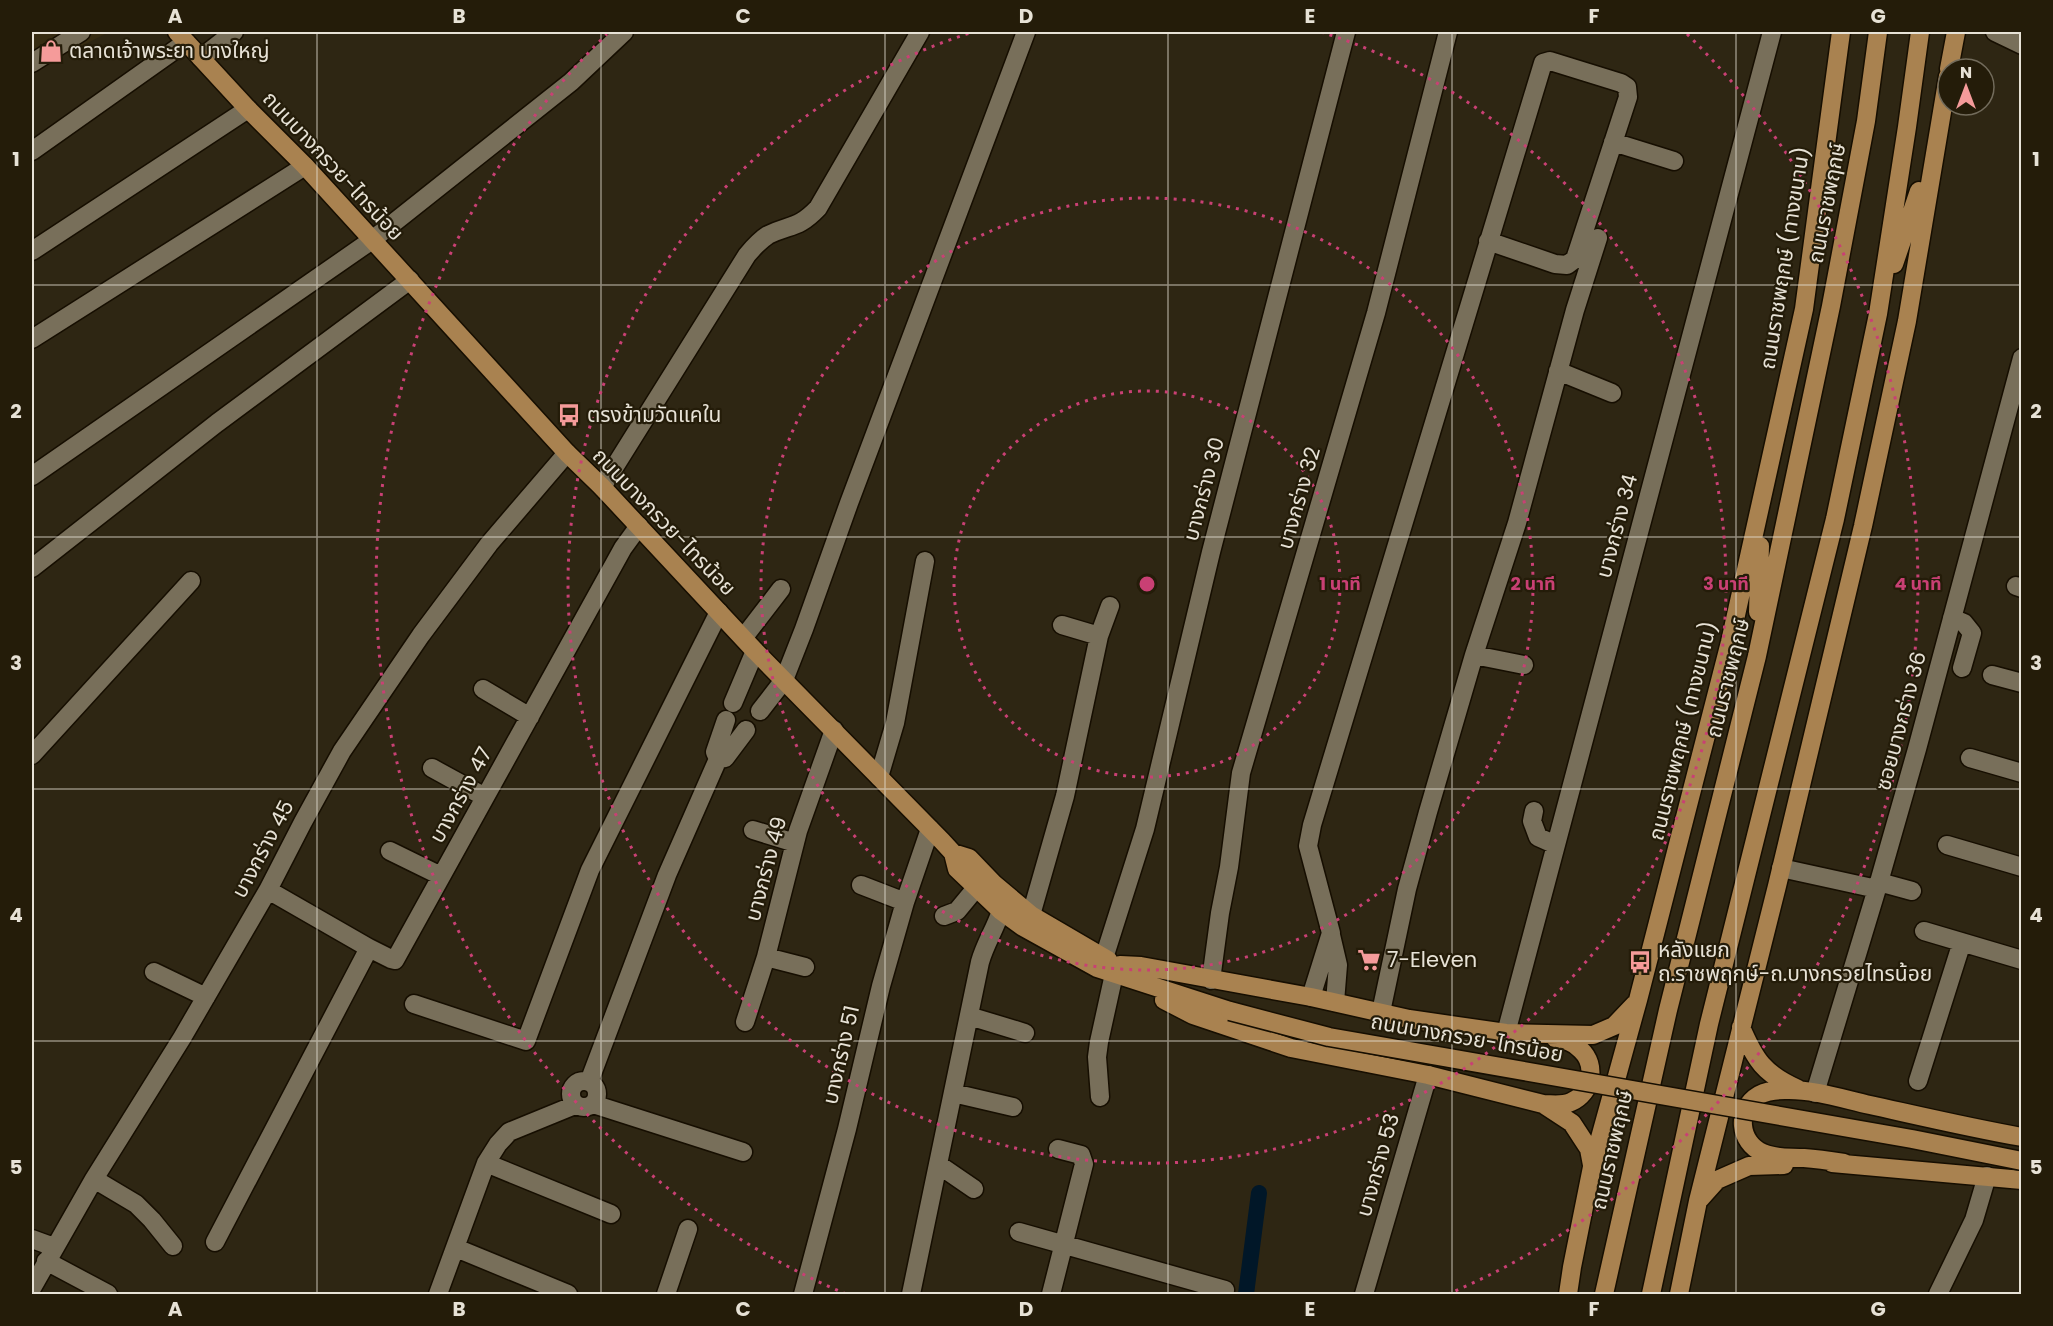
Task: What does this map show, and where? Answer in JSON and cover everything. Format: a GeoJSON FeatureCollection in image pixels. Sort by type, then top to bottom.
{"type":"FeatureCollection","features":[{"type":"Feature","properties":{"kind":"main road","name":"ถนนราชพฤกษ์ (ทางขนาน)"},"geometry":{"type":"LineString","coordinates":[[1568,1294],[1593,1167],[1730,642],[1804,309],[1841,32]]}},
{"type":"Feature","properties":{"kind":"main road","name":"ถนนราชพฤกษ์"},"geometry":{"type":"LineString","coordinates":[[1604,1294],[1668,1010],[1757,656],[1833,294],[1866,121],[1878,32]]}},
{"type":"Feature","properties":{"kind":"main road"},"geometry":{"type":"LineString","coordinates":[[1651,1294],[1709,1024],[1835,519],[1878,314],[1920,32]]}},
{"type":"Feature","properties":{"kind":"main road"},"geometry":{"type":"LineString","coordinates":[[1951,57],[1956,32]]}},
{"type":"Feature","properties":{"kind":"main road","name":"ถนนบางกรวย-ไทรน้อย"},"geometry":{"type":"LineString","coordinates":[[181,37],[305,166],[567,453],[953,853],[969,858],[994,884],[1031,915],[1132,980],[1329,1037],[1900,1137],[2022,1161]]}},
{"type":"Feature","properties":{"kind":"main road"},"geometry":{"type":"LineString","coordinates":[[1678,1294],[1698,1201],[1863,526],[1906,321],[1941,117]]}},
{"type":"Feature","properties":{"kind":"main road"},"geometry":{"type":"LineString","coordinates":[[1878,314],[1938,135]]}},
{"type":"Feature","properties":{"kind":"main road"},"geometry":{"type":"LineString","coordinates":[[1757,656],[1761,507]]}},
{"type":"Feature","properties":{"kind":"main road","name":"ถนนบางกรวย-ไทรน้อย"},"geometry":{"type":"LineString","coordinates":[[953,853],[957,869],[1001,911],[1023,927],[1082,960],[1141,974],[1231,1007],[1331,1029],[1714,1094],[2022,1152]]}},
{"type":"Feature","properties":{"kind":"main road"},"geometry":{"type":"LineString","coordinates":[[1112,966],[1141,966],[1311,997],[1409,1019],[1506,1033],[1593,1035],[1614,1026],[1638,1000]]}},
{"type":"Feature","properties":{"kind":"main road"},"geometry":{"type":"LineString","coordinates":[[1132,980],[1148,993],[1193,1015],[1291,1048],[1428,1075],[1543,1104],[1562,1104],[1573,1101],[1582,1095],[1590,1078],[1590,1064],[1583,1051],[1574,1044],[1542,1035]]}},
{"type":"Feature","properties":{"kind":"main road"},"geometry":{"type":"LineString","coordinates":[[1740,1027],[1754,1057],[1784,1083],[1807,1091],[1980,1130],[2022,1137]]}},
{"type":"Feature","properties":{"kind":"main road"},"geometry":{"type":"LineString","coordinates":[[1807,1091],[1768,1092],[1757,1096],[1746,1108],[1743,1119],[1746,1138],[1754,1148],[1775,1157],[2022,1180]]}},
{"type":"Feature","properties":{"kind":"main road"},"geometry":{"type":"LineString","coordinates":[[1543,1104],[1572,1123],[1589,1149],[1593,1167]]}},
{"type":"Feature","properties":{"kind":"main road"},"geometry":{"type":"LineString","coordinates":[[1698,1201],[1717,1180],[1749,1166],[1845,1163]]}},
{"type":"Feature","properties":{"kind":"street"},"geometry":{"type":"LineString","coordinates":[[32,63],[81,32]]}},
{"type":"Feature","properties":{"kind":"street"},"geometry":{"type":"LineString","coordinates":[[201,58],[234,32]]}},
{"type":"Feature","properties":{"kind":"street"},"geometry":{"type":"LineString","coordinates":[[32,476],[372,240],[572,82],[624,32]]}},
{"type":"Feature","properties":{"kind":"street"},"geometry":{"type":"LineString","coordinates":[[602,487],[747,255],[767,236],[795,226],[807,219],[818,207],[920,32]]}},
{"type":"Feature","properties":{"kind":"street"},"geometry":{"type":"LineString","coordinates":[[760,711],[784,680],[1026,32]]}},
{"type":"Feature","properties":{"kind":"street","name":"บางกร่าง 30"},"geometry":{"type":"LineString","coordinates":[[1100,1097],[1097,1057],[1112,966],[1211,552],[1346,32]]}},
{"type":"Feature","properties":{"kind":"street","name":"บางกร่าง 32"},"geometry":{"type":"LineString","coordinates":[[1211,980],[1241,773],[1376,313],[1448,32]]}},
{"type":"Feature","properties":{"kind":"street","name":"บางกร่าง 34"},"geometry":{"type":"LineString","coordinates":[[1506,1033],[1772,32]]}},
{"type":"Feature","properties":{"kind":"street"},"geometry":{"type":"LineString","coordinates":[[1995,32],[2022,45]]}},
{"type":"Feature","properties":{"kind":"street"},"geometry":{"type":"LineString","coordinates":[[32,151],[181,37]]}},
{"type":"Feature","properties":{"kind":"street"},"geometry":{"type":"LineString","coordinates":[[1335,1002],[1338,965],[1308,846],[1309,835],[1488,241],[1543,63],[1550,61],[1621,83],[1627,87],[1628,97],[1575,259],[1568,265],[1556,264],[1488,241]]}},
{"type":"Feature","properties":{"kind":"street"},"geometry":{"type":"LineString","coordinates":[[32,251],[248,109]]}},
{"type":"Feature","properties":{"kind":"street"},"geometry":{"type":"LineString","coordinates":[[1613,142],[1674,161]]}},
{"type":"Feature","properties":{"kind":"street"},"geometry":{"type":"LineString","coordinates":[[32,339],[305,166]]}},
{"type":"Feature","properties":{"kind":"street"},"geometry":{"type":"LineString","coordinates":[[1381,1012],[1407,889],[1474,654],[1517,523],[1558,371],[1598,238]]}},
{"type":"Feature","properties":{"kind":"street"},"geometry":{"type":"LineString","coordinates":[[32,568],[217,423],[410,280]]}},
{"type":"Feature","properties":{"kind":"street","name":"ซอยบางกร่าง 36"},"geometry":{"type":"LineString","coordinates":[[1807,1091],[1878,885],[2022,358]]}},
{"type":"Feature","properties":{"kind":"street"},"geometry":{"type":"LineString","coordinates":[[1558,371],[1612,393]]}},
{"type":"Feature","properties":{"kind":"street","name":"บางกร่าง 45"},"geometry":{"type":"LineString","coordinates":[[32,1288],[94,1179],[206,998],[268,890],[342,751],[380,693],[489,544],[567,453]]}},
{"type":"Feature","properties":{"kind":"street","name":"บางกร่าง 47"},"geometry":{"type":"LineString","coordinates":[[268,890],[369,948],[395,960],[623,548],[639,526]]}},
{"type":"Feature","properties":{"kind":"street"},"geometry":{"type":"LineString","coordinates":[[879,777],[895,723],[925,561]]}},
{"type":"Feature","properties":{"kind":"street"},"geometry":{"type":"LineString","coordinates":[[32,755],[191,581]]}},
{"type":"Feature","properties":{"kind":"street"},"geometry":{"type":"LineString","coordinates":[[733,702],[750,644],[781,590]]}},
{"type":"Feature","properties":{"kind":"street"},"geometry":{"type":"LineString","coordinates":[[1031,915],[1065,796],[1100,636],[1110,606]]}},
{"type":"Feature","properties":{"kind":"street"},"geometry":{"type":"LineString","coordinates":[[414,1004],[526,1041],[590,870],[719,612]]}},
{"type":"Feature","properties":{"kind":"street"},"geometry":{"type":"LineString","coordinates":[[1952,618],[1964,623],[1972,633],[1962,668]]}},
{"type":"Feature","properties":{"kind":"street"},"geometry":{"type":"LineString","coordinates":[[1062,626],[1100,636]]}},
{"type":"Feature","properties":{"kind":"street"},"geometry":{"type":"LineString","coordinates":[[1474,654],[1524,665]]}},
{"type":"Feature","properties":{"kind":"street"},"geometry":{"type":"LineString","coordinates":[[1992,675],[2022,683]]}},
{"type":"Feature","properties":{"kind":"street"},"geometry":{"type":"LineString","coordinates":[[483,689],[530,717]]}},
{"type":"Feature","properties":{"kind":"street"},"geometry":{"type":"LineString","coordinates":[[726,720],[715,752],[718,759],[667,874],[590,1082],[583,1080],[577,1082],[570,1093],[571,1100],[743,1152]]}},
{"type":"Feature","properties":{"kind":"street"},"geometry":{"type":"LineString","coordinates":[[718,759],[726,758],[746,730]]}},
{"type":"Feature","properties":{"kind":"street","name":"บางกร่าง 49"},"geometry":{"type":"LineString","coordinates":[[745,1022],[766,957],[795,843],[834,730]]}},
{"type":"Feature","properties":{"kind":"street"},"geometry":{"type":"LineString","coordinates":[[1970,758],[2022,773]]}},
{"type":"Feature","properties":{"kind":"street"},"geometry":{"type":"LineString","coordinates":[[432,768],[485,797]]}},
{"type":"Feature","properties":{"kind":"street"},"geometry":{"type":"LineString","coordinates":[[1534,811],[1532,821],[1538,837],[1556,845]]}},
{"type":"Feature","properties":{"kind":"street","name":"บางกร่าง 51"},"geometry":{"type":"LineString","coordinates":[[803,1294],[847,1129],[881,986],[905,902],[930,829]]}},
{"type":"Feature","properties":{"kind":"street"},"geometry":{"type":"LineString","coordinates":[[753,830],[795,843]]}},
{"type":"Feature","properties":{"kind":"street"},"geometry":{"type":"LineString","coordinates":[[1947,845],[2022,867]]}},
{"type":"Feature","properties":{"kind":"street"},"geometry":{"type":"LineString","coordinates":[[390,851],[441,876]]}},
{"type":"Feature","properties":{"kind":"street"},"geometry":{"type":"LineString","coordinates":[[1781,868],[1912,891]]}},
{"type":"Feature","properties":{"kind":"street"},"geometry":{"type":"LineString","coordinates":[[861,885],[905,902]]}},
{"type":"Feature","properties":{"kind":"street"},"geometry":{"type":"LineString","coordinates":[[944,916],[957,911],[976,888]]}},
{"type":"Feature","properties":{"kind":"street"},"geometry":{"type":"LineString","coordinates":[[911,1294],[984,946],[995,928],[1001,911]]}},
{"type":"Feature","properties":{"kind":"street"},"geometry":{"type":"LineString","coordinates":[[1924,931],[2022,960]]}},
{"type":"Feature","properties":{"kind":"street"},"geometry":{"type":"LineString","coordinates":[[1311,997],[1331,933]]}},
{"type":"Feature","properties":{"kind":"street"},"geometry":{"type":"LineString","coordinates":[[1918,1081],[1962,942]]}},
{"type":"Feature","properties":{"kind":"street"},"geometry":{"type":"LineString","coordinates":[[216,1242],[369,948]]}},
{"type":"Feature","properties":{"kind":"street"},"geometry":{"type":"LineString","coordinates":[[766,957],[805,967]]}},
{"type":"Feature","properties":{"kind":"street"},"geometry":{"type":"LineString","coordinates":[[154,972],[206,998]]}},
{"type":"Feature","properties":{"kind":"street"},"geometry":{"type":"LineString","coordinates":[[969,1016],[1025,1034]]}},
{"type":"Feature","properties":{"kind":"street","name":"บางกร่าง 53"},"geometry":{"type":"LineString","coordinates":[[1364,1294],[1428,1075]]}},
{"type":"Feature","properties":{"kind":"street"},"geometry":{"type":"LineString","coordinates":[[953,1093],[1013,1107]]}},
{"type":"Feature","properties":{"kind":"street"},"geometry":{"type":"LineString","coordinates":[[438,1294],[486,1163],[498,1144],[509,1132],[584,1104]]}},
{"type":"Feature","properties":{"kind":"street"},"geometry":{"type":"LineString","coordinates":[[1051,1294],[1084,1159],[1082,1155],[1058,1149]]}},
{"type":"Feature","properties":{"kind":"street"},"geometry":{"type":"LineString","coordinates":[[486,1163],[611,1214]]}},
{"type":"Feature","properties":{"kind":"street"},"geometry":{"type":"LineString","coordinates":[[939,1165],[974,1189]]}},
{"type":"Feature","properties":{"kind":"street"},"geometry":{"type":"LineString","coordinates":[[1938,1294],[1974,1220],[1986,1176]]}},
{"type":"Feature","properties":{"kind":"street"},"geometry":{"type":"LineString","coordinates":[[94,1179],[136,1204],[173,1246]]}},
{"type":"Feature","properties":{"kind":"street"},"geometry":{"type":"LineString","coordinates":[[666,1294],[688,1229]]}},
{"type":"Feature","properties":{"kind":"street"},"geometry":{"type":"LineString","coordinates":[[1019,1232],[1064,1245],[1179,1286],[1225,1290]]}},
{"type":"Feature","properties":{"kind":"street"},"geometry":{"type":"LineString","coordinates":[[32,1239],[108,1294]]}},
{"type":"Feature","properties":{"kind":"street"},"geometry":{"type":"LineString","coordinates":[[456,1248],[568,1294]]}},
{"type":"Feature","properties":{"kind":"shaded area","name":"ตลาดเจ้าพระยา บางใหญ่"},"geometry":{"type":"Polygon","coordinates":[[[32,32],[109,32],[32,71],[32,32]]]}},
{"type":"Feature","properties":{"kind":"waterway"},"geometry":{"type":"LineString","coordinates":[[1246,1294],[1259,1193]]}},
{"type":"Feature","properties":{"kind":"place","name":"ตลาดเจ้าพระยา บางใหญ่"},"geometry":{"type":"Point","coordinates":[51,51]}},
{"type":"Feature","properties":{"kind":"place","name":"ตรงข้ามวัดแคใน"},"geometry":{"type":"Point","coordinates":[569,415]}},
{"type":"Feature","properties":{"kind":"place","name":"7-Eleven"},"geometry":{"type":"Point","coordinates":[1369,960]}},
{"type":"Feature","properties":{"kind":"place","name":"หลังแยก ถ.ราชพฤกษ์-ถ.บางกรวยไทรน้อย"},"geometry":{"type":"Point","coordinates":[1640,962]}}]}
